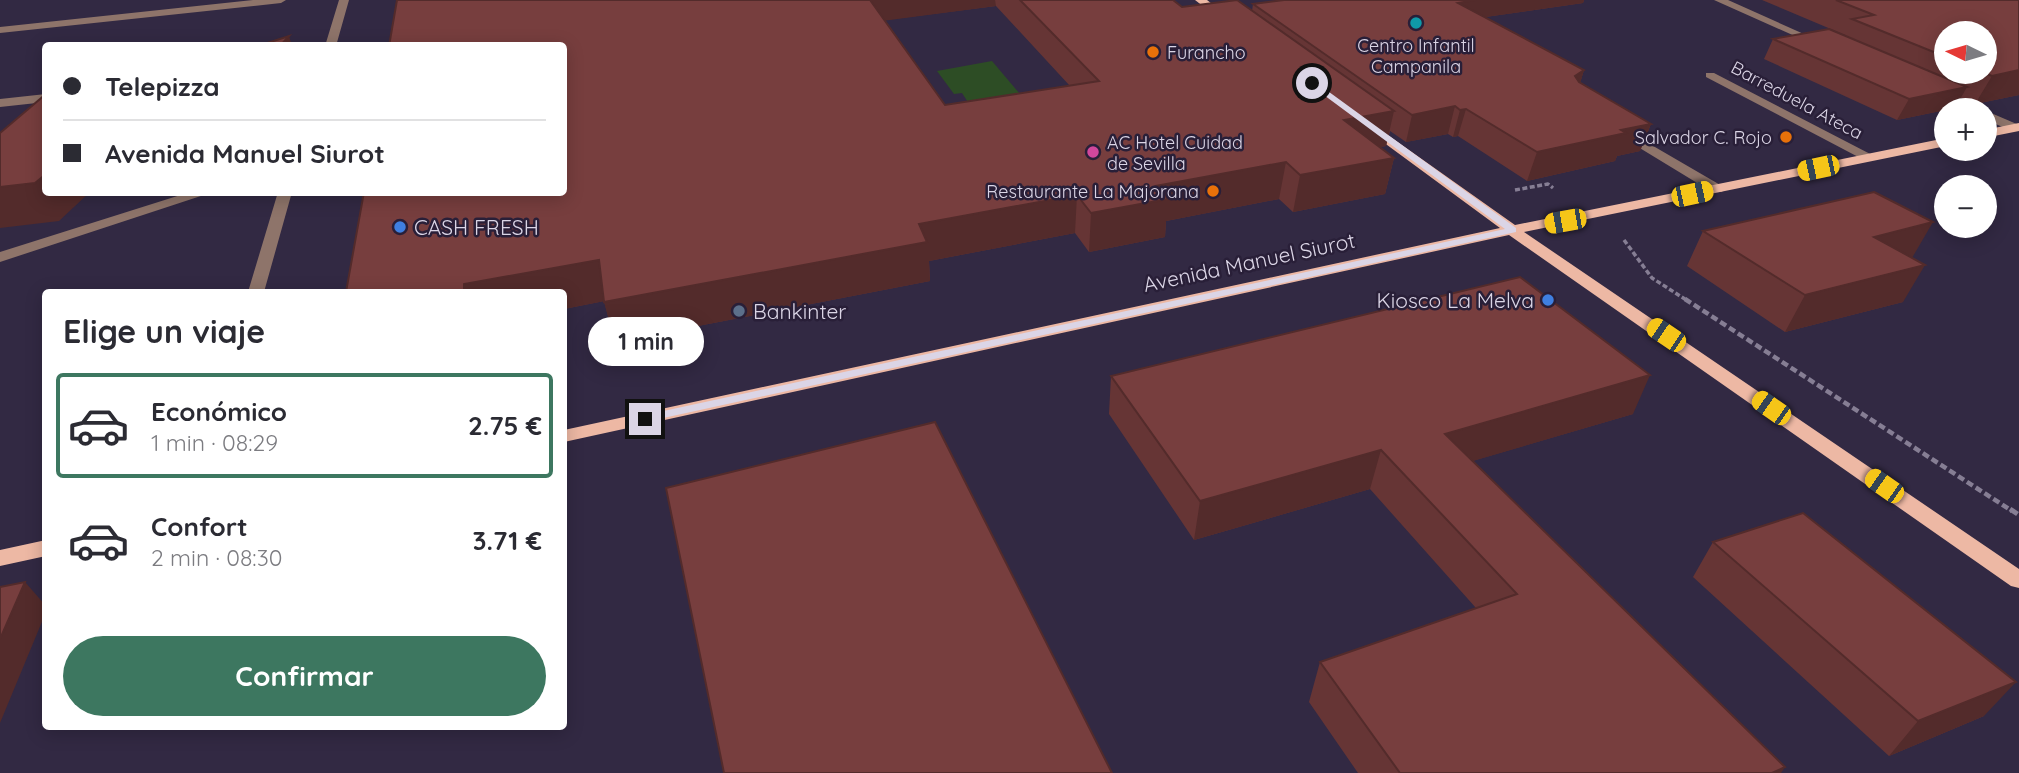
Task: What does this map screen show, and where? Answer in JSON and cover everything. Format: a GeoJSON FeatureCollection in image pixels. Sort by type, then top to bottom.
{"type":"FeatureCollection","features":[{"type":"Feature","properties":{"kind":"main road"},"geometry":{"type":"LineString","coordinates":[[1200,0],[1233,25]]}},
{"type":"Feature","properties":{"kind":"main road"},"geometry":{"type":"LineString","coordinates":[[1356,116],[1512,230],[2019,580]]}},
{"type":"Feature","properties":{"kind":"main road"},"geometry":{"type":"LineString","coordinates":[[1997,131],[2018,127]]}},
{"type":"Feature","properties":{"kind":"main road","name":"Avenida Manuel Siurot"},"geometry":{"type":"LineString","coordinates":[[567,435],[1512,230],[1934,144]]}},
{"type":"Feature","properties":{"kind":"main road"},"geometry":{"type":"LineString","coordinates":[[0,558],[42,549]]}},
{"type":"Feature","properties":{"kind":"street"},"geometry":{"type":"LineString","coordinates":[[0,30],[281,0]]}},
{"type":"Feature","properties":{"kind":"street"},"geometry":{"type":"LineString","coordinates":[[331,42],[344,0]]}},
{"type":"Feature","properties":{"kind":"street"},"geometry":{"type":"LineString","coordinates":[[1719,0],[1835,50]]}},
{"type":"Feature","properties":{"kind":"street","name":"Barreduela Ateca"},"geometry":{"type":"LineString","coordinates":[[1710,75],[1869,158]]}},
{"type":"Feature","properties":{"kind":"street"},"geometry":{"type":"LineString","coordinates":[[1925,88],[1948,98]]}},
{"type":"Feature","properties":{"kind":"street"},"geometry":{"type":"LineString","coordinates":[[0,103],[42,98]]}},
{"type":"Feature","properties":{"kind":"street"},"geometry":{"type":"LineString","coordinates":[[1997,119],[2018,127]]}},
{"type":"Feature","properties":{"kind":"street"},"geometry":{"type":"LineString","coordinates":[[1610,124],[1717,189]]}},
{"type":"Feature","properties":{"kind":"street"},"geometry":{"type":"LineString","coordinates":[[0,257],[193,196]]}},
{"type":"Feature","properties":{"kind":"street"},"geometry":{"type":"LineString","coordinates":[[257,289],[284,196]]}},
{"type":"Feature","properties":{"kind":"path"},"geometry":{"type":"LineString","coordinates":[[1507,191],[1548,184]]}},
{"type":"Feature","properties":{"kind":"path"},"geometry":{"type":"LineString","coordinates":[[1623,239],[1652,278],[2019,515]]}},
{"type":"Feature","properties":{"kind":"green space"},"geometry":{"type":"Polygon","coordinates":[[[992,61],[1031,107],[977,116],[962,93],[954,94],[937,71],[992,61]]]}},
{"type":"Feature","properties":{"kind":"building"},"geometry":{"type":"Polygon","coordinates":[[[397,0],[870,0],[945,105],[1099,81],[1020,0],[1173,0],[1182,7],[1237,0],[1394,111],[1344,120],[1394,158],[1300,175],[1286,162],[1156,186],[1168,199],[1091,213],[1077,195],[919,224],[927,242],[604,302],[599,260],[464,284],[464,289],[347,289],[363,196],[567,196],[567,42],[390,42],[397,0]]]}},
{"type":"Feature","properties":{"kind":"building"},"geometry":{"type":"Polygon","coordinates":[[[1284,0],[1476,0],[1458,3],[1584,70],[1575,76],[1579,82],[1651,124],[1621,130],[1626,133],[1537,152],[1466,109],[1460,110],[1455,106],[1412,115],[1253,4],[1284,0]]]}},
{"type":"Feature","properties":{"kind":"building"},"geometry":{"type":"Polygon","coordinates":[[[1836,0],[2019,0],[2019,70],[1997,75],[1997,21],[1934,21],[1934,52],[1852,19],[1874,15],[1836,0]]]}},
{"type":"Feature","properties":{"kind":"building"},"geometry":{"type":"Polygon","coordinates":[[[1829,29],[1934,73],[1934,84],[1960,84],[1967,87],[1909,99],[1773,39],[1829,29]]]}},
{"type":"Feature","properties":{"kind":"building"},"geometry":{"type":"Polygon","coordinates":[[[289,36],[284,42],[270,42],[289,36]]]}},
{"type":"Feature","properties":{"kind":"building"},"geometry":{"type":"Polygon","coordinates":[[[42,97],[42,177],[35,183],[0,187],[0,133],[42,97]]]}},
{"type":"Feature","properties":{"kind":"building"},"geometry":{"type":"Polygon","coordinates":[[[1874,192],[1933,222],[1874,237],[1925,265],[1805,295],[1703,231],[1874,192]]]}},
{"type":"Feature","properties":{"kind":"building"},"geometry":{"type":"Polygon","coordinates":[[[1520,277],[1650,375],[1445,434],[1785,767],[1772,773],[1400,773],[1320,662],[1517,594],[1381,450],[1200,501],[1111,376],[1520,277]]]}},
{"type":"Feature","properties":{"kind":"building"},"geometry":{"type":"Polygon","coordinates":[[[935,422],[1112,773],[724,773],[666,488],[935,422]]]}},
{"type":"Feature","properties":{"kind":"building"},"geometry":{"type":"Polygon","coordinates":[[[1803,513],[2016,682],[1918,721],[1713,542],[1803,513]]]}},
{"type":"Feature","properties":{"kind":"building"},"geometry":{"type":"Polygon","coordinates":[[[25,582],[0,639],[0,587],[25,582]]]}},
{"type":"Feature","properties":{"kind":"place","name":"Centro Infantil Campanila"},"geometry":{"type":"Point","coordinates":[1416,23]}},
{"type":"Feature","properties":{"kind":"place","name":"Furancho"},"geometry":{"type":"Point","coordinates":[1153,52]}},
{"type":"Feature","properties":{"kind":"place","name":"Salvador C. Rojo"},"geometry":{"type":"Point","coordinates":[1786,137]}},
{"type":"Feature","properties":{"kind":"place","name":"AC Hotel Cuidad de Sevilla"},"geometry":{"type":"Point","coordinates":[1093,152]}},
{"type":"Feature","properties":{"kind":"place","name":"Restaurante La Majorana"},"geometry":{"type":"Point","coordinates":[1213,191]}},
{"type":"Feature","properties":{"kind":"place","name":"CASH FRESH"},"geometry":{"type":"Point","coordinates":[400,227]}},
{"type":"Feature","properties":{"kind":"place","name":"Kiosco La Melva"},"geometry":{"type":"Point","coordinates":[1548,300]}},
{"type":"Feature","properties":{"kind":"place","name":"Bankinter"},"geometry":{"type":"Point","coordinates":[739,311]}},
{"type":"Feature","properties":{"kind":"route"},"geometry":{"type":"LineString","coordinates":[[645,419],[1512,230],[1312,83]]}}]}
